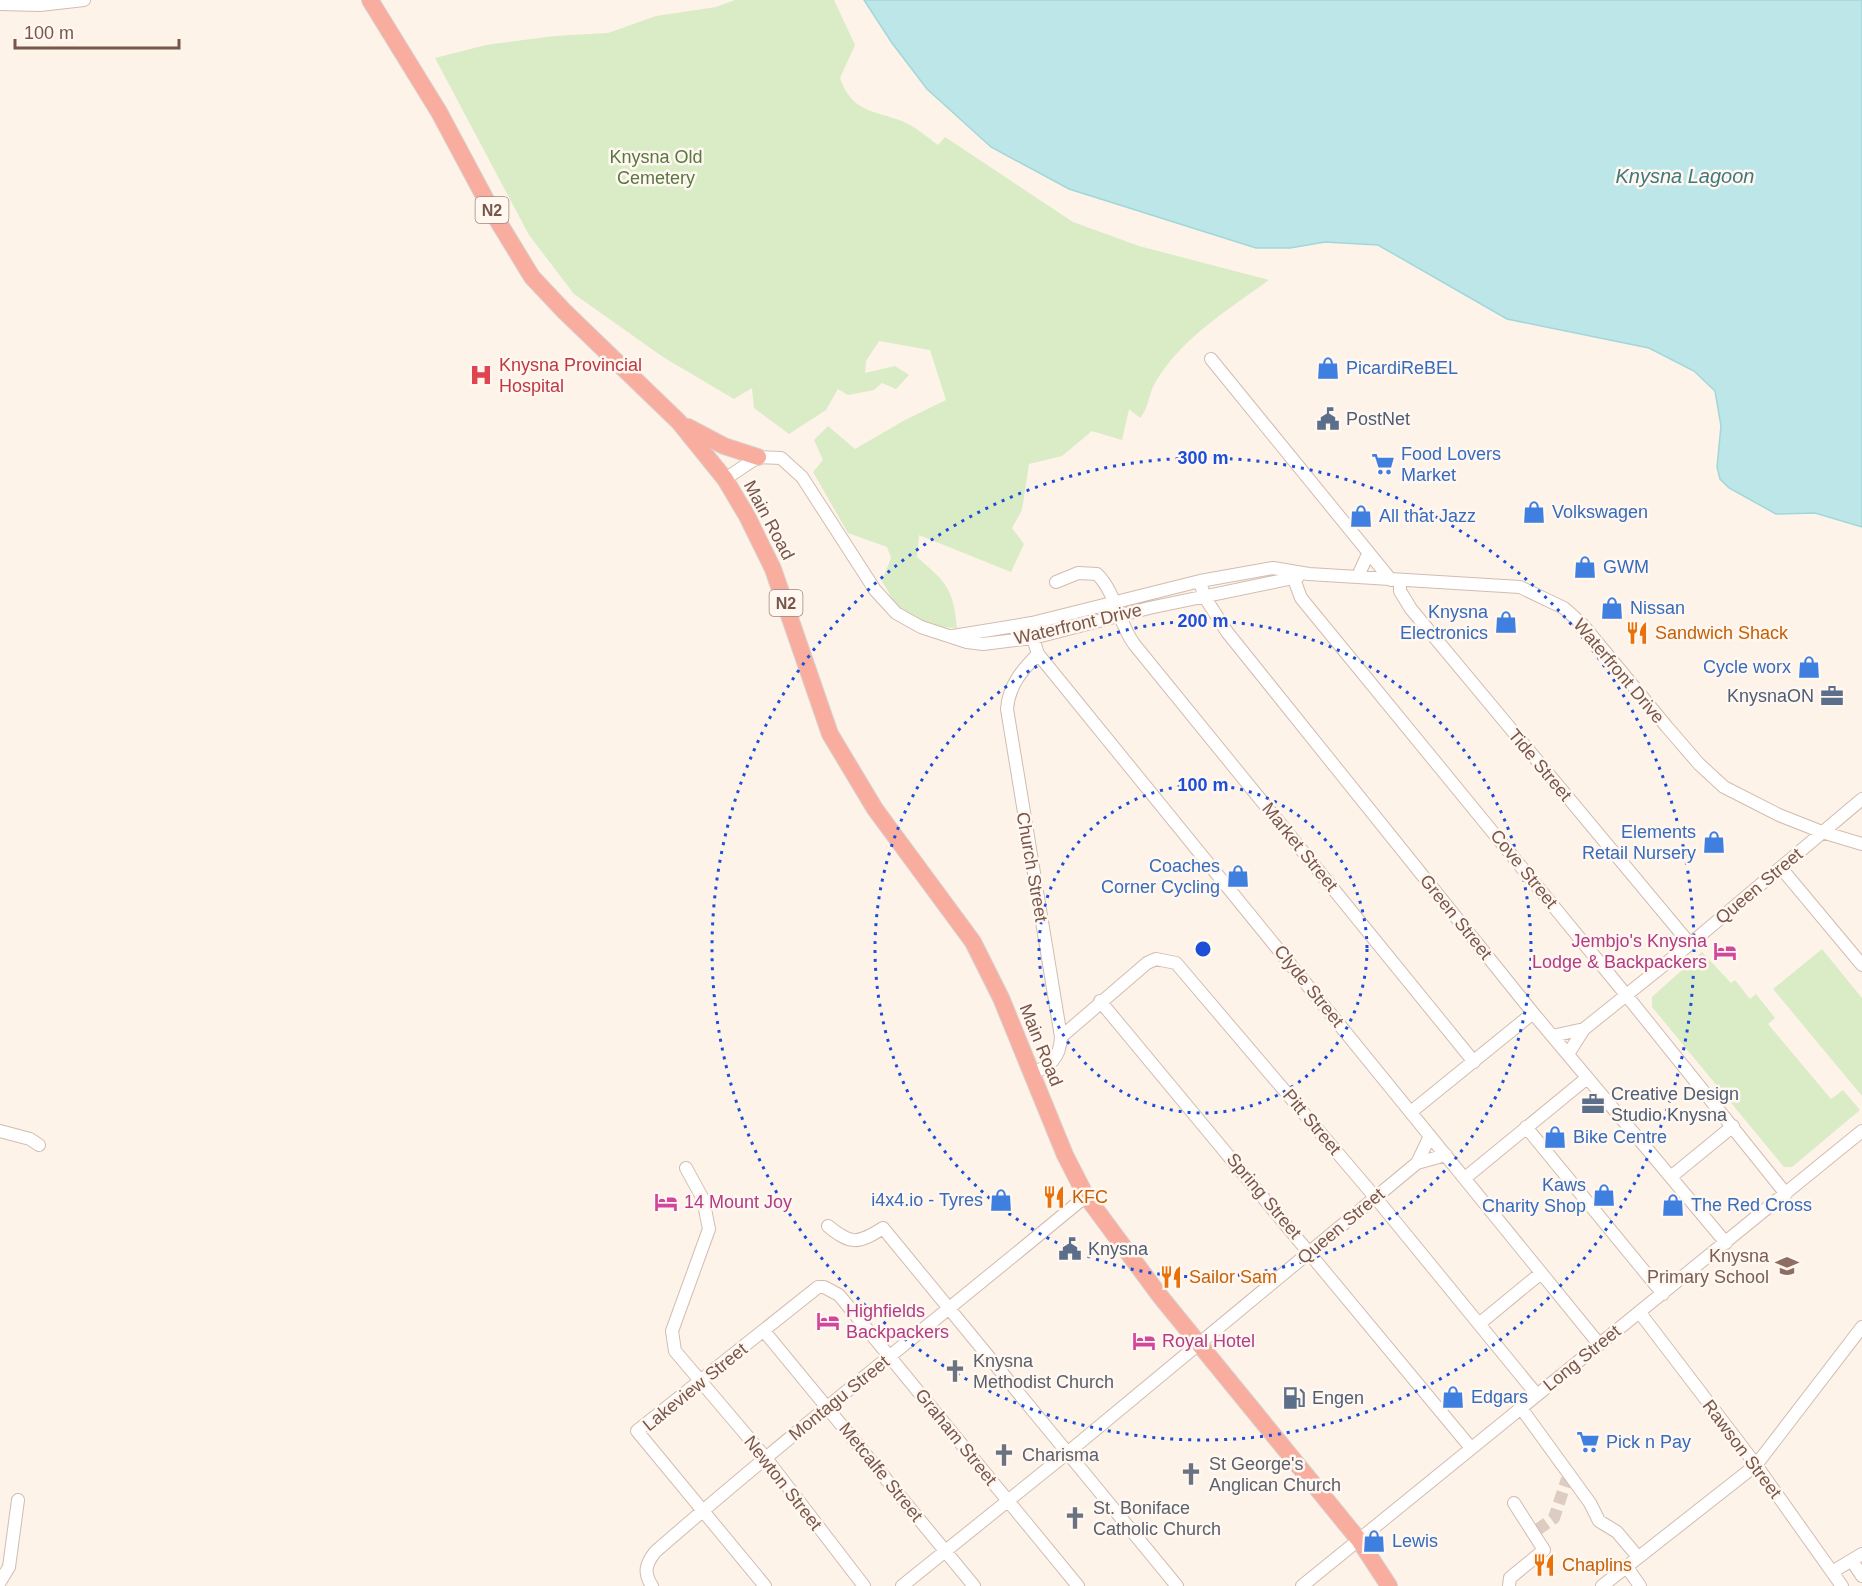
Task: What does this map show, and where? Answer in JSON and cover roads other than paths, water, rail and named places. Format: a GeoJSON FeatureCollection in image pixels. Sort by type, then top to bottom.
{"type":"FeatureCollection","features":[{"type":"Feature","properties":{"kind":"highway","name":"N2"},"geometry":{"type":"LineString","coordinates":[[372,1],[439,112],[493,213],[532,277],[679,422],[725,478]]}},
{"type":"Feature","properties":{"kind":"highway"},"geometry":{"type":"LineString","coordinates":[[679,422],[724,446],[758,457]]}},
{"type":"Feature","properties":{"kind":"highway","name":"Main Road"},"geometry":{"type":"LineString","coordinates":[[725,478],[773,569],[831,734],[875,809],[973,942],[1000,998],[1065,1155],[1086,1196],[1104,1224],[1199,1344],[1359,1540],[1389,1586]]}},
{"type":"Feature","properties":{"kind":"street"},"geometry":{"type":"LineString","coordinates":[[0,3],[40,5],[84,0]]}},
{"type":"Feature","properties":{"kind":"street","name":"Tide Street"},"geometry":{"type":"LineString","coordinates":[[1211,359],[1368,554],[1395,580],[1411,609],[1690,945]]}},
{"type":"Feature","properties":{"kind":"street"},"geometry":{"type":"LineString","coordinates":[[725,478],[758,457]]}},
{"type":"Feature","properties":{"kind":"street","name":"Waterfront Drive"},"geometry":{"type":"LineString","coordinates":[[758,457],[782,458],[802,477],[875,590],[896,613],[921,627],[967,642],[983,644],[1033,638],[1292,575],[1358,576],[1520,587],[1564,608],[1583,625],[1699,764],[1724,787],[1779,815],[1822,832],[1862,844]]}},
{"type":"Feature","properties":{"kind":"street"},"geometry":{"type":"LineString","coordinates":[[1358,576],[1368,554]]}},
{"type":"Feature","properties":{"kind":"street","name":"Waterfront Drive"},"geometry":{"type":"LineString","coordinates":[[953,636],[1032,623],[1200,581],[1273,568],[1292,575]]}},
{"type":"Feature","properties":{"kind":"street","name":"Market Street"},"geometry":{"type":"LineString","coordinates":[[1056,582],[1078,573],[1096,574],[1107,584],[1118,616],[1134,644],[1474,1062]]}},
{"type":"Feature","properties":{"kind":"street","name":"Cove Street"},"geometry":{"type":"LineString","coordinates":[[1292,575],[1301,598],[1734,1126],[1786,1194]]}},
{"type":"Feature","properties":{"kind":"street","name":"Green Street"},"geometry":{"type":"LineString","coordinates":[[1200,581],[1204,596],[1227,632],[1533,1013],[1726,1243]]}},
{"type":"Feature","properties":{"kind":"street","name":"Clyde Street"},"geometry":{"type":"LineString","coordinates":[[1032,623],[1033,638],[1038,654],[1599,1344]]}},
{"type":"Feature","properties":{"kind":"street","name":"Church Street"},"geometry":{"type":"LineString","coordinates":[[1038,654],[1014,683],[1008,696],[1007,709],[1061,1037]]}},
{"type":"Feature","properties":{"kind":"street","name":"Queen Street"},"geometry":{"type":"LineString","coordinates":[[1568,1054],[1584,1029],[1690,945],[1862,799]]}},
{"type":"Feature","properties":{"kind":"street"},"geometry":{"type":"LineString","coordinates":[[1781,868],[1862,965]]}},
{"type":"Feature","properties":{"kind":"street","name":"Pitt Street"},"geometry":{"type":"LineString","coordinates":[[1061,1037],[1100,1001],[1147,963],[1156,959],[1176,963],[1375,1197],[1537,1395]]}},
{"type":"Feature","properties":{"kind":"street","name":"Spring Street"},"geometry":{"type":"LineString","coordinates":[[1100,1001],[1471,1448]]}},
{"type":"Feature","properties":{"kind":"street"},"geometry":{"type":"LineString","coordinates":[[1411,1112],[1533,1013]]}},
{"type":"Feature","properties":{"kind":"street","name":"Queen Street"},"geometry":{"type":"LineString","coordinates":[[1552,1036],[1584,1029]]}},
{"type":"Feature","properties":{"kind":"street"},"geometry":{"type":"LineString","coordinates":[[1032,1074],[1054,1062],[1061,1037]]}},
{"type":"Feature","properties":{"kind":"street"},"geometry":{"type":"LineString","coordinates":[[1465,1178],[1587,1077]]}},
{"type":"Feature","properties":{"kind":"street"},"geometry":{"type":"LineString","coordinates":[[1672,1176],[1734,1126]]}},
{"type":"Feature","properties":{"kind":"street"},"geometry":{"type":"LineString","coordinates":[[1526,1127],[1663,1294]]}},
{"type":"Feature","properties":{"kind":"street"},"geometry":{"type":"LineString","coordinates":[[0,1131],[30,1139],[39,1145]]}},
{"type":"Feature","properties":{"kind":"street","name":"Long Street"},"geometry":{"type":"LineString","coordinates":[[1302,1586],[1862,1131]]}},
{"type":"Feature","properties":{"kind":"street","name":"Queen Street"},"geometry":{"type":"LineString","coordinates":[[1417,1163],[1430,1136]]}},
{"type":"Feature","properties":{"kind":"street","name":"Queen Street"},"geometry":{"type":"LineString","coordinates":[[902,1586],[1066,1454],[1417,1163],[1446,1155]]}},
{"type":"Feature","properties":{"kind":"street","name":"Newton Street"},"geometry":{"type":"LineString","coordinates":[[686,1168],[703,1199],[709,1229],[672,1331],[675,1351],[765,1458],[864,1586]]}},
{"type":"Feature","properties":{"kind":"street","name":"Montagu Street"},"geometry":{"type":"LineString","coordinates":[[652,1586],[646,1573],[649,1560],[704,1510],[1086,1196]]}},
{"type":"Feature","properties":{"kind":"street"},"geometry":{"type":"LineString","coordinates":[[828,1226],[843,1239],[851,1241],[869,1238],[883,1228],[951,1309],[1066,1454],[1177,1586]]}},
{"type":"Feature","properties":{"kind":"street"},"geometry":{"type":"LineString","coordinates":[[1479,1324],[1541,1273]]}},
{"type":"Feature","properties":{"kind":"street","name":"Lakeview Street"},"geometry":{"type":"LineString","coordinates":[[704,1510],[637,1431],[818,1287],[833,1291]]}},
{"type":"Feature","properties":{"kind":"street","name":"Graham Street"},"geometry":{"type":"LineString","coordinates":[[833,1291],[890,1356],[1078,1586]]}},
{"type":"Feature","properties":{"kind":"street","name":"Rawson Street"},"geometry":{"type":"LineString","coordinates":[[1640,1313],[1756,1465],[1842,1586]]}},
{"type":"Feature","properties":{"kind":"street"},"geometry":{"type":"LineString","coordinates":[[1602,1586],[1756,1465],[1862,1328]]}},
{"type":"Feature","properties":{"kind":"street","name":"Metcalfe Street"},"geometry":{"type":"LineString","coordinates":[[764,1331],[974,1586]]}},
{"type":"Feature","properties":{"kind":"street"},"geometry":{"type":"LineString","coordinates":[[1521,1408],[1599,1521],[1617,1532],[1638,1557]]}},
{"type":"Feature","properties":{"kind":"street"},"geometry":{"type":"LineString","coordinates":[[0,1582],[9,1567],[18,1500]]}},
{"type":"Feature","properties":{"kind":"street"},"geometry":{"type":"LineString","coordinates":[[1509,1586],[1510,1578],[1544,1550],[1535,1531],[1514,1503]]}},
{"type":"Feature","properties":{"kind":"street"},"geometry":{"type":"LineString","coordinates":[[704,1510],[765,1586]]}},
{"type":"Feature","properties":{"kind":"street"},"geometry":{"type":"LineString","coordinates":[[1832,1572],[1857,1558],[1862,1576]]}},
{"type":"Feature","properties":{"kind":"street"},"geometry":{"type":"LineString","coordinates":[[1626,1566],[1640,1586]]}},
{"type":"Feature","properties":{"kind":"water","name":"Knysna Lagoon"},"geometry":{"type":"Polygon","coordinates":[[[864,0],[1862,0],[1862,527],[1815,513],[1776,514],[1729,488],[1720,479],[1717,467],[1721,426],[1715,391],[1694,371],[1649,348],[1507,319],[1378,245],[1325,242],[1290,248],[1256,248],[1069,189],[991,147],[927,89],[892,43],[864,0]]]}},
{"type":"Feature","properties":{"kind":"tunnel"},"geometry":{"type":"LineString","coordinates":[[1537,1530],[1554,1518],[1567,1479]]}},
{"type":"Feature","properties":{"kind":"place","name":"PicardiReBEL"},"geometry":{"type":"Point","coordinates":[1328,368]}},
{"type":"Feature","properties":{"kind":"place","name":"Knysna Provincial Hospital"},"geometry":{"type":"Point","coordinates":[481,375]}},
{"type":"Feature","properties":{"kind":"place","name":"PostNet"},"geometry":{"type":"Point","coordinates":[1328,419]}},
{"type":"Feature","properties":{"kind":"place","name":"Food Lovers Market"},"geometry":{"type":"Point","coordinates":[1383,464]}},
{"type":"Feature","properties":{"kind":"place","name":"Volkswagen"},"geometry":{"type":"Point","coordinates":[1534,512]}},
{"type":"Feature","properties":{"kind":"place","name":"All that Jazz"},"geometry":{"type":"Point","coordinates":[1361,516]}},
{"type":"Feature","properties":{"kind":"place","name":"GWM"},"geometry":{"type":"Point","coordinates":[1585,567]}},
{"type":"Feature","properties":{"kind":"place","name":"Nissan"},"geometry":{"type":"Point","coordinates":[1612,608]}},
{"type":"Feature","properties":{"kind":"place","name":"Knysna Electronics"},"geometry":{"type":"Point","coordinates":[1506,622]}},
{"type":"Feature","properties":{"kind":"place","name":"Sandwich Shack"},"geometry":{"type":"Point","coordinates":[1637,633]}},
{"type":"Feature","properties":{"kind":"place","name":"Cycle worx"},"geometry":{"type":"Point","coordinates":[1809,667]}},
{"type":"Feature","properties":{"kind":"place","name":"KnysnaON"},"geometry":{"type":"Point","coordinates":[1832,696]}},
{"type":"Feature","properties":{"kind":"place","name":"Elements Retail Nursery"},"geometry":{"type":"Point","coordinates":[1714,842]}},
{"type":"Feature","properties":{"kind":"place","name":"Coaches Corner Cycling"},"geometry":{"type":"Point","coordinates":[1238,876]}},
{"type":"Feature","properties":{"kind":"place","name":"Jembjo's Knysna Lodge & Backpackers"},"geometry":{"type":"Point","coordinates":[1725,951]}},
{"type":"Feature","properties":{"kind":"place","name":"Creative Design Studio Knysna"},"geometry":{"type":"Point","coordinates":[1593,1104]}},
{"type":"Feature","properties":{"kind":"place","name":"Bike Centre"},"geometry":{"type":"Point","coordinates":[1555,1137]}},
{"type":"Feature","properties":{"kind":"place","name":"Kaws Charity Shop"},"geometry":{"type":"Point","coordinates":[1604,1195]}},
{"type":"Feature","properties":{"kind":"place","name":"KFC"},"geometry":{"type":"Point","coordinates":[1054,1197]}},
{"type":"Feature","properties":{"kind":"place","name":"i4x4.io - Tyres"},"geometry":{"type":"Point","coordinates":[1001,1200]}},
{"type":"Feature","properties":{"kind":"place","name":"14 Mount Joy"},"geometry":{"type":"Point","coordinates":[666,1202]}},
{"type":"Feature","properties":{"kind":"place","name":"The Red Cross"},"geometry":{"type":"Point","coordinates":[1673,1205]}},
{"type":"Feature","properties":{"kind":"place","name":"Knysna"},"geometry":{"type":"Point","coordinates":[1070,1249]}},
{"type":"Feature","properties":{"kind":"place","name":"Knysna Primary School"},"geometry":{"type":"Point","coordinates":[1787,1266]}},
{"type":"Feature","properties":{"kind":"place","name":"Sailor Sam"},"geometry":{"type":"Point","coordinates":[1171,1277]}},
{"type":"Feature","properties":{"kind":"place","name":"Highfields Backpackers"},"geometry":{"type":"Point","coordinates":[828,1321]}},
{"type":"Feature","properties":{"kind":"place","name":"Royal Hotel"},"geometry":{"type":"Point","coordinates":[1144,1341]}},
{"type":"Feature","properties":{"kind":"place","name":"Knysna Methodist Church"},"geometry":{"type":"Point","coordinates":[955,1371]}},
{"type":"Feature","properties":{"kind":"place","name":"Edgars"},"geometry":{"type":"Point","coordinates":[1453,1397]}},
{"type":"Feature","properties":{"kind":"place","name":"Engen"},"geometry":{"type":"Point","coordinates":[1294,1398]}},
{"type":"Feature","properties":{"kind":"place","name":"Pick n Pay"},"geometry":{"type":"Point","coordinates":[1588,1442]}},
{"type":"Feature","properties":{"kind":"place","name":"Charisma"},"geometry":{"type":"Point","coordinates":[1004,1455]}},
{"type":"Feature","properties":{"kind":"place","name":"St George's Anglican Church"},"geometry":{"type":"Point","coordinates":[1191,1474]}},
{"type":"Feature","properties":{"kind":"place","name":"St. Boniface Catholic Church"},"geometry":{"type":"Point","coordinates":[1075,1518]}},
{"type":"Feature","properties":{"kind":"place","name":"Lewis"},"geometry":{"type":"Point","coordinates":[1374,1541]}},
{"type":"Feature","properties":{"kind":"place","name":"Chaplins"},"geometry":{"type":"Point","coordinates":[1544,1565]}},
{"type":"Feature","properties":{"kind":"park label","name":"Knysna Old Cemetery"},"geometry":{"type":"Point","coordinates":[656,167]}}]}
